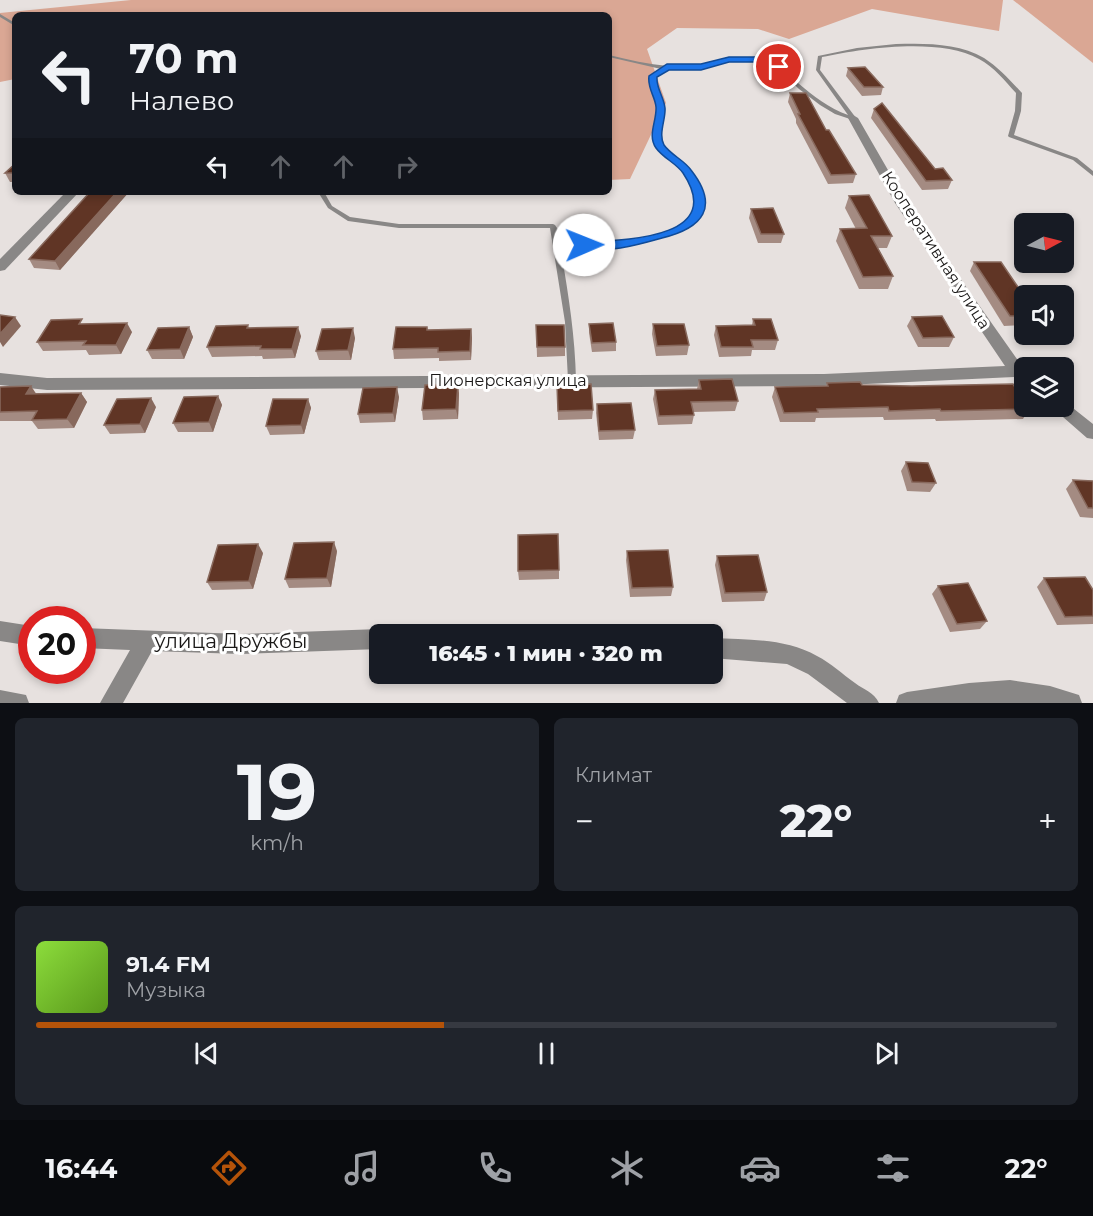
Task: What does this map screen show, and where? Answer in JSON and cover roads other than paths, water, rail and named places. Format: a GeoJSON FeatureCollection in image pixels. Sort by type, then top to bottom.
{"type":"FeatureCollection","features":[{"type":"Feature","properties":{"kind":"street","name":"Кооперативная улица"},"geometry":{"type":"LineString","coordinates":[[853,118],[901,203],[1014,364]]}},
{"type":"Feature","properties":{"kind":"street"},"geometry":{"type":"LineString","coordinates":[[0,267],[70,195]]}},
{"type":"Feature","properties":{"kind":"street","name":"Пионерская улица"},"geometry":{"type":"LineString","coordinates":[[0,379],[47,384],[824,380],[1014,374]]}},
{"type":"Feature","properties":{"kind":"street"},"geometry":{"type":"LineString","coordinates":[[1074,417],[1093,433]]}},
{"type":"Feature","properties":{"kind":"street"},"geometry":{"type":"LineString","coordinates":[[0,631],[18,634]]}},
{"type":"Feature","properties":{"kind":"street","name":"улица Дружбы"},"geometry":{"type":"LineString","coordinates":[[96,638],[240,645],[369,639]]}},
{"type":"Feature","properties":{"kind":"street"},"geometry":{"type":"LineString","coordinates":[[111,703],[147,640]]}},
{"type":"Feature","properties":{"kind":"street"},"geometry":{"type":"LineString","coordinates":[[723,649],[770,651],[798,657],[823,672],[852,696],[868,703]]}},
{"type":"Feature","properties":{"kind":"street"},"geometry":{"type":"LineString","coordinates":[[907,703],[997,690],[1030,691],[1071,703]]}},
{"type":"Feature","properties":{"kind":"street"},"geometry":{"type":"LineString","coordinates":[[0,701],[18,703]]}},
{"type":"Feature","properties":{"kind":"lane"},"geometry":{"type":"LineString","coordinates":[[853,118],[818,70],[820,56],[889,45],[939,48],[974,54],[994,67],[1019,93],[1018,111],[1011,135],[1075,159],[1093,174]]}},
{"type":"Feature","properties":{"kind":"lane"},"geometry":{"type":"LineString","coordinates":[[612,57],[634,63],[667,67],[701,67],[729,60],[749,59],[772,62],[830,110],[853,118]]}},
{"type":"Feature","properties":{"kind":"lane"},"geometry":{"type":"LineString","coordinates":[[553,226],[563,241],[605,246],[657,238],[679,231],[693,221],[700,208],[694,184],[678,162],[660,147],[657,138],[660,107],[652,83],[653,76],[667,67]]}},
{"type":"Feature","properties":{"kind":"lane"},"geometry":{"type":"LineString","coordinates":[[323,195],[330,207],[348,219],[399,226],[553,226]]}},
{"type":"Feature","properties":{"kind":"lane"},"geometry":{"type":"LineString","coordinates":[[553,226],[571,333],[572,380]]}}]}
